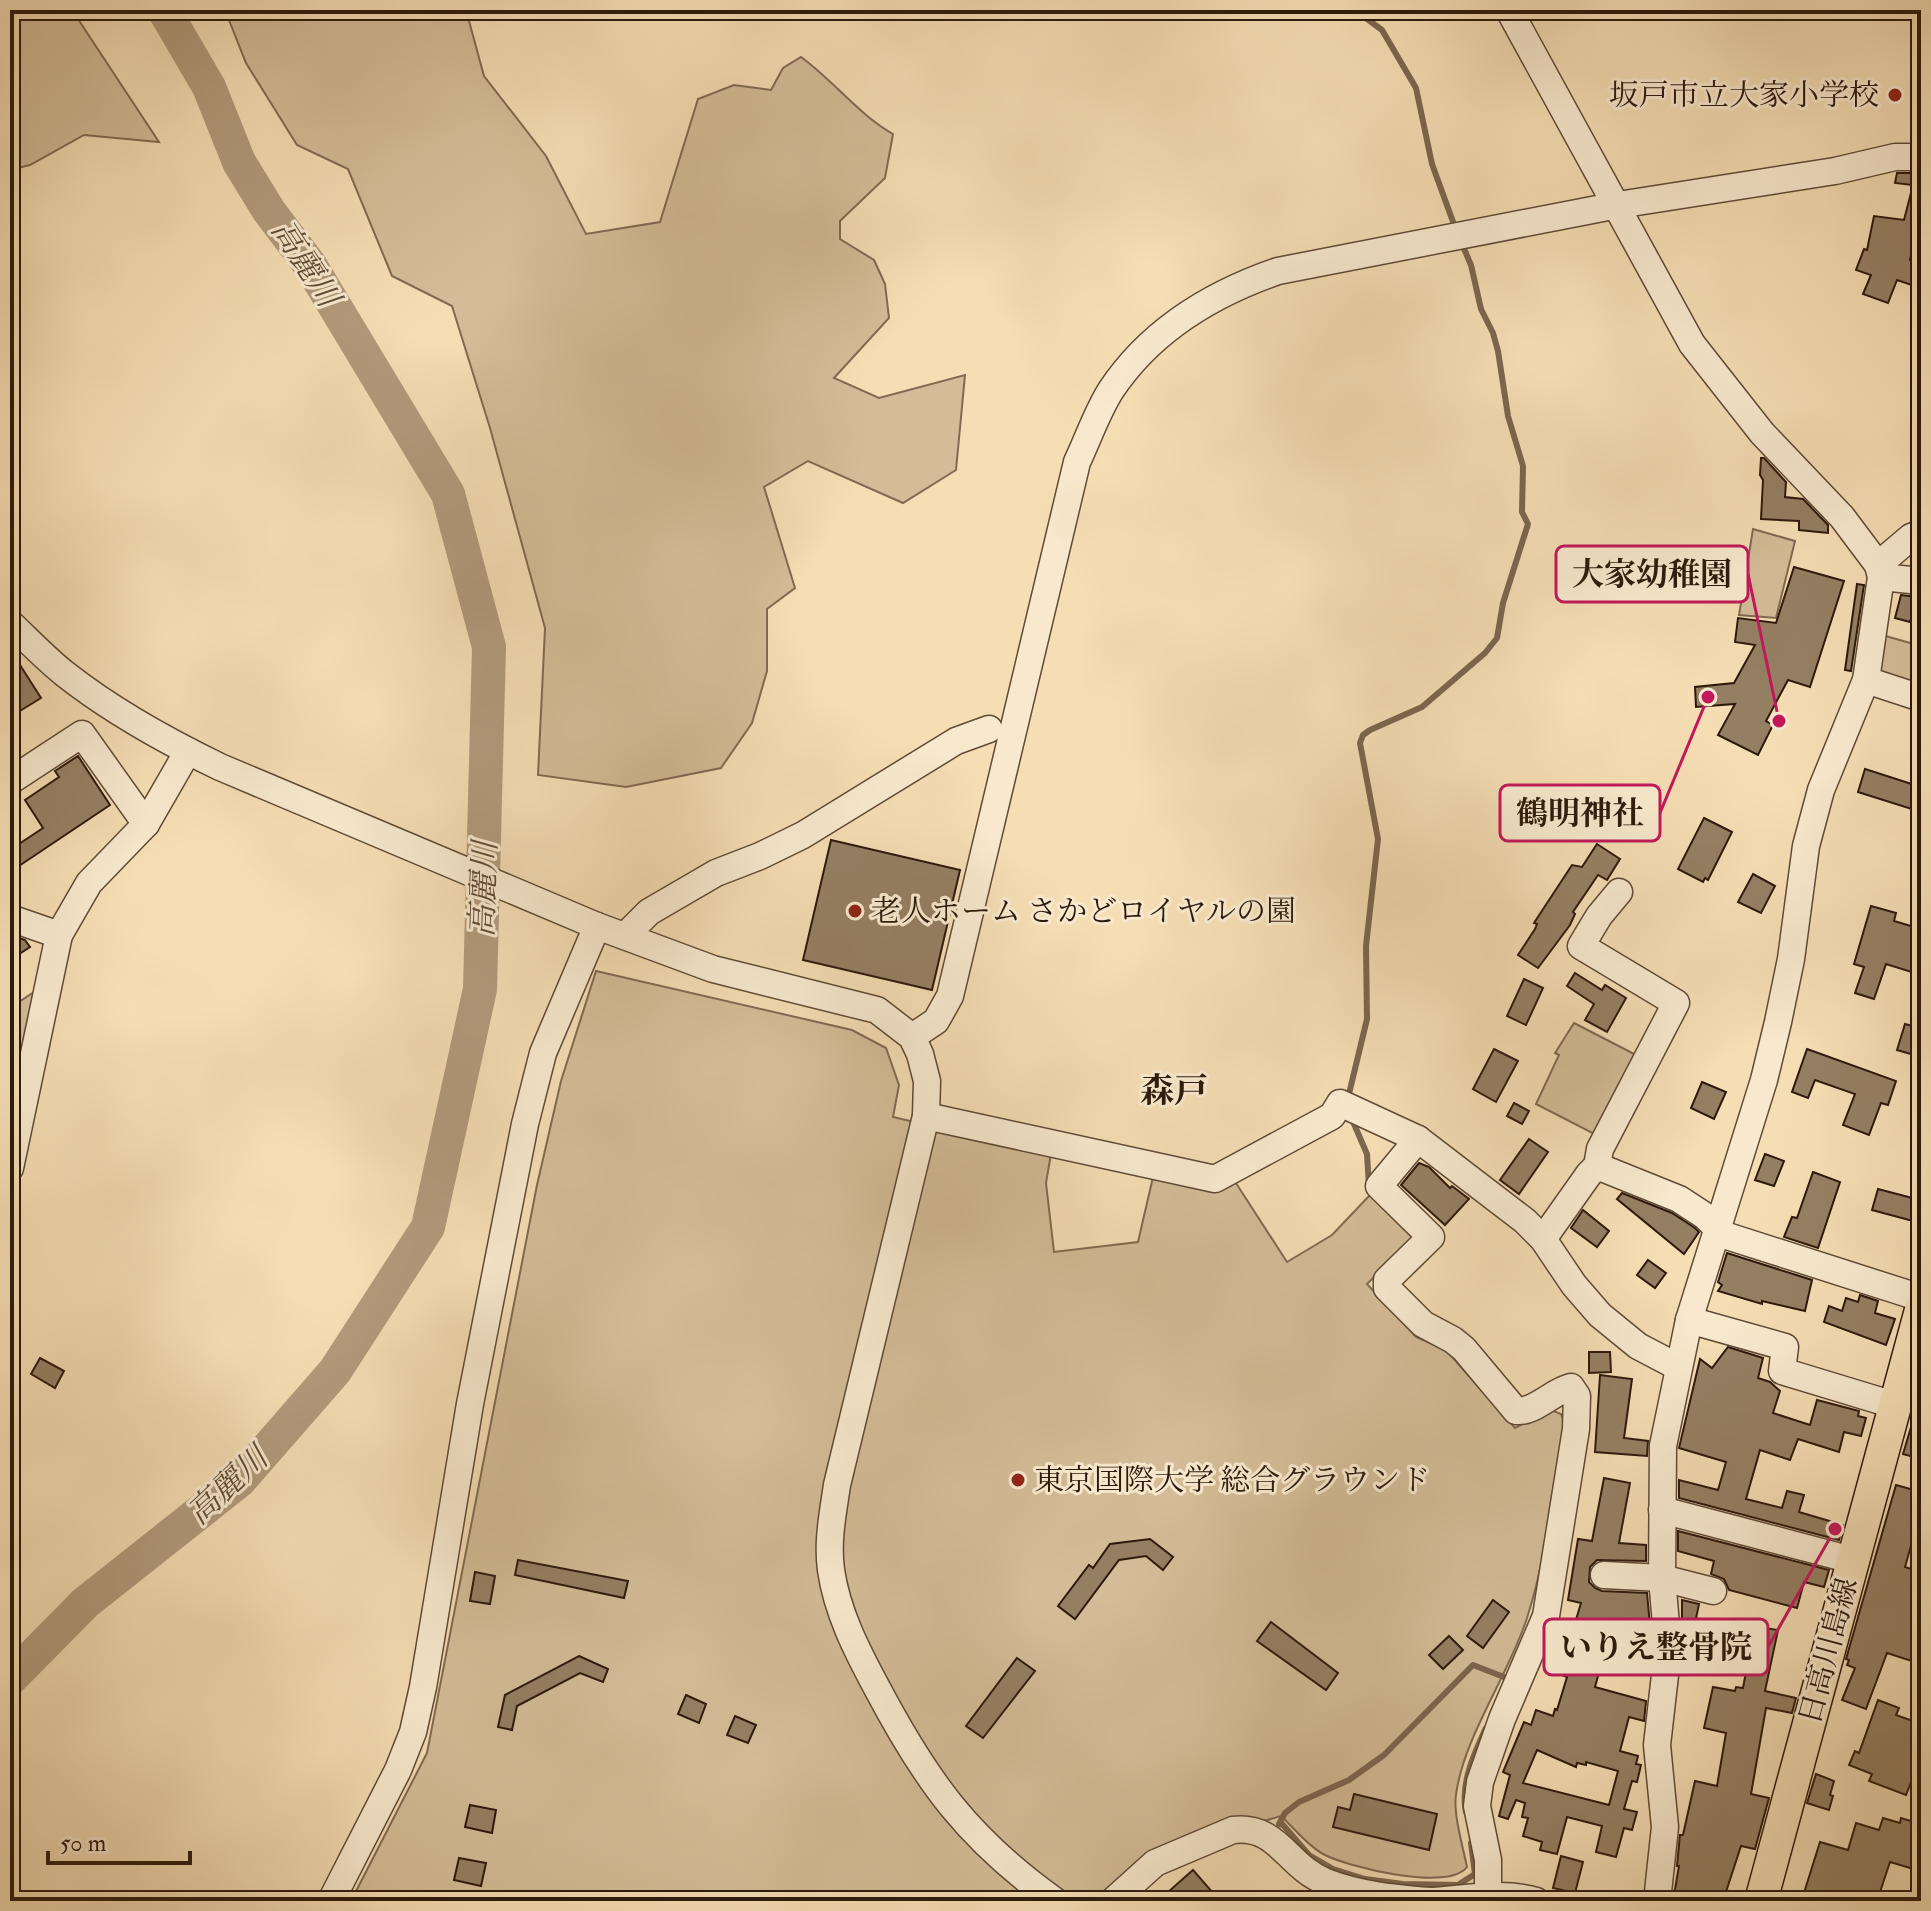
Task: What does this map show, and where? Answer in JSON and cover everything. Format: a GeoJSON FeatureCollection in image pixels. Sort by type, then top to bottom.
{"type":"FeatureCollection","features":[{"type":"Feature","properties":{"kind":"main road","name":"日高川島線"},"geometry":{"type":"LineString","coordinates":[[1761,1901],[1921,1310]]}},
{"type":"Feature","properties":{"kind":"street"},"geometry":{"type":"LineString","coordinates":[[1509,10],[1692,344],[1737,405],[1842,517],[1879,571],[1921,581]]}},
{"type":"Feature","properties":{"kind":"street"},"geometry":{"type":"LineString","coordinates":[[912,1037],[936,1021],[950,996],[1077,462],[1111,391],[1159,335],[1201,305],[1245,282],[1278,271],[1618,205],[1835,171],[1895,157],[1921,157]]}},
{"type":"Feature","properties":{"kind":"street"},"geometry":{"type":"LineString","coordinates":[[1657,1901],[1665,1827],[1657,1745],[1665,1675],[1663,1446],[1678,1367],[1689,1320],[1764,1080],[1791,959],[1806,846],[1821,790],[1866,680],[1879,571],[1911,537],[1921,533]]}},
{"type":"Feature","properties":{"kind":"street"},"geometry":{"type":"LineString","coordinates":[[11,626],[64,673],[109,705],[220,767],[597,926],[713,969],[877,1010],[912,1037],[927,1081],[926,1116],[837,1485],[830,1533],[831,1566],[844,1622],[904,1740],[925,1773],[961,1819],[994,1852],[1055,1901]]}},
{"type":"Feature","properties":{"kind":"street"},"geometry":{"type":"LineString","coordinates":[[1866,680],[1921,698]]}},
{"type":"Feature","properties":{"kind":"street"},"geometry":{"type":"LineString","coordinates":[[625,936],[649,912],[716,873],[803,835],[956,741],[989,729]]}},
{"type":"Feature","properties":{"kind":"street"},"geometry":{"type":"LineString","coordinates":[[10,781],[82,734],[146,824]]}},
{"type":"Feature","properties":{"kind":"street"},"geometry":{"type":"LineString","coordinates":[[10,1166],[59,935],[89,883],[146,824],[188,751]]}},
{"type":"Feature","properties":{"kind":"street"},"geometry":{"type":"LineString","coordinates":[[1543,1239],[1597,1166],[1600,1149],[1676,1003],[1581,946],[1599,916],[1619,892]]}},
{"type":"Feature","properties":{"kind":"street"},"geometry":{"type":"LineString","coordinates":[[10,918],[59,935]]}},
{"type":"Feature","properties":{"kind":"street"},"geometry":{"type":"LineString","coordinates":[[331,1901],[398,1770],[413,1732],[470,1404],[525,1124],[543,1053],[597,926]]}},
{"type":"Feature","properties":{"kind":"street"},"geometry":{"type":"LineString","coordinates":[[926,1116],[1215,1179],[1332,1116],[1340,1103],[1418,1139],[1525,1221],[1543,1239],[1580,1293],[1600,1315],[1638,1346],[1678,1367]]}},
{"type":"Feature","properties":{"kind":"street"},"geometry":{"type":"LineString","coordinates":[[1418,1139],[1379,1186],[1431,1237],[1387,1280],[1387,1288],[1423,1324],[1464,1349],[1516,1411],[1525,1411],[1561,1389],[1571,1387],[1577,1396],[1576,1429],[1546,1616],[1485,1762],[1477,1806],[1488,1860],[1488,1898]]}},
{"type":"Feature","properties":{"kind":"street"},"geometry":{"type":"LineString","coordinates":[[1597,1166],[1679,1199],[1705,1216],[1724,1235],[1921,1298]]}},
{"type":"Feature","properties":{"kind":"street"},"geometry":{"type":"LineString","coordinates":[[1689,1320],[1785,1347],[1782,1371],[1894,1405]]}},
{"type":"Feature","properties":{"kind":"street"},"geometry":{"type":"LineString","coordinates":[[1662,1510],[1852,1560]]}},
{"type":"Feature","properties":{"kind":"street"},"geometry":{"type":"LineString","coordinates":[[1604,1575],[1662,1578],[1713,1591]]}},
{"type":"Feature","properties":{"kind":"street"},"geometry":{"type":"LineString","coordinates":[[1113,1901],[1155,1863],[1233,1830],[1245,1829],[1256,1830],[1272,1839],[1296,1864],[1324,1881],[1385,1897],[1431,1901],[1509,1895],[1536,1901]]}},
{"type":"Feature","properties":{"kind":"shaded area"},"geometry":{"type":"Polygon","coordinates":[[[10,10],[72,10],[159,142],[84,135],[30,165],[10,170],[10,10]]]}},
{"type":"Feature","properties":{"kind":"shaded area"},"geometry":{"type":"Polygon","coordinates":[[[225,10],[466,10],[484,76],[546,156],[586,234],[660,222],[698,99],[734,85],[771,90],[783,68],[801,57],[868,117],[893,134],[885,178],[840,221],[840,239],[874,260],[885,284],[889,318],[834,378],[879,398],[965,375],[956,470],[903,503],[808,461],[764,487],[795,588],[767,609],[767,671],[752,723],[721,768],[626,787],[538,775],[545,628],[490,428],[452,306],[392,276],[348,169],[297,145],[246,63],[225,10]]]}},
{"type":"Feature","properties":{"kind":"shaded area"},"geometry":{"type":"Polygon","coordinates":[[[1753,529],[1795,541],[1776,618],[1739,615],[1753,529]]]}},
{"type":"Feature","properties":{"kind":"shaded area"},"geometry":{"type":"Polygon","coordinates":[[[1882,635],[1921,646],[1921,691],[1877,676],[1882,635]]]}},
{"type":"Feature","properties":{"kind":"shaded area","name":"東京国際大学 総合グラウンド"},"geometry":{"type":"Polygon","coordinates":[[[596,971],[852,1030],[886,1048],[899,1085],[893,1117],[1051,1154],[1046,1183],[1054,1252],[1138,1242],[1153,1177],[1212,1192],[1234,1180],[1287,1262],[1332,1235],[1370,1195],[1413,1238],[1367,1284],[1416,1337],[1446,1350],[1515,1428],[1551,1410],[1561,1414],[1565,1425],[1534,1595],[1519,1640],[1460,1773],[1456,1811],[1467,1867],[1456,1874],[1419,1877],[1353,1865],[1317,1850],[1281,1816],[1146,1856],[1097,1901],[351,1901],[427,1753],[537,1185],[561,1081],[596,971]]]}},
{"type":"Feature","properties":{"kind":"shaded area"},"geometry":{"type":"Polygon","coordinates":[[[40,988],[10,1114],[10,1008],[40,988]]]}},
{"type":"Feature","properties":{"kind":"shaded area"},"geometry":{"type":"Polygon","coordinates":[[[1574,1023],[1640,1057],[1600,1137],[1536,1104],[1559,1055],[1555,1053],[1574,1023]]]}},
{"type":"Feature","properties":{"kind":"building"},"geometry":{"type":"Polygon","coordinates":[[[1897,173],[1921,173],[1921,207],[1910,260],[1921,263],[1921,288],[1897,280],[1888,303],[1863,294],[1871,275],[1856,270],[1864,249],[1867,250],[1874,216],[1904,220],[1913,185],[1895,183],[1897,173]]]}},
{"type":"Feature","properties":{"kind":"building"},"geometry":{"type":"Polygon","coordinates":[[[1761,458],[1786,482],[1785,497],[1803,499],[1828,525],[1828,533],[1799,530],[1799,521],[1761,519],[1761,458]]]}},
{"type":"Feature","properties":{"kind":"building"},"geometry":{"type":"Polygon","coordinates":[[[1794,567],[1844,581],[1810,687],[1788,680],[1766,721],[1773,725],[1758,755],[1718,735],[1735,704],[1696,707],[1695,687],[1734,683],[1755,645],[1735,642],[1738,618],[1776,623],[1794,567]]]}},
{"type":"Feature","properties":{"kind":"building"},"geometry":{"type":"Polygon","coordinates":[[[1857,584],[1864,585],[1851,671],[1845,670],[1857,584]]]}},
{"type":"Feature","properties":{"kind":"building"},"geometry":{"type":"Polygon","coordinates":[[[1901,595],[1918,597],[1910,622],[1895,618],[1901,595]]]}},
{"type":"Feature","properties":{"kind":"building"},"geometry":{"type":"Polygon","coordinates":[[[20,665],[41,698],[15,714],[10,706],[10,672],[20,665]]]}},
{"type":"Feature","properties":{"kind":"building"},"geometry":{"type":"Polygon","coordinates":[[[78,756],[110,805],[10,872],[10,850],[43,828],[25,800],[59,777],[55,771],[78,756]]]}},
{"type":"Feature","properties":{"kind":"building"},"geometry":{"type":"Polygon","coordinates":[[[1865,769],[1921,787],[1921,812],[1858,792],[1865,769]]]}},
{"type":"Feature","properties":{"kind":"building"},"geometry":{"type":"Polygon","coordinates":[[[1704,818],[1732,832],[1708,880],[1705,878],[1703,882],[1678,869],[1704,818]]]}},
{"type":"Feature","properties":{"kind":"building","name":"老人ホーム さかどロイヤルの園"},"geometry":{"type":"Polygon","coordinates":[[[831,840],[960,870],[932,990],[803,960],[831,840]]]}},
{"type":"Feature","properties":{"kind":"building"},"geometry":{"type":"Polygon","coordinates":[[[1597,844],[1620,859],[1607,880],[1598,875],[1573,912],[1570,925],[1538,968],[1518,955],[1535,929],[1537,924],[1534,923],[1572,865],[1582,867],[1597,844]]]}},
{"type":"Feature","properties":{"kind":"building"},"geometry":{"type":"Polygon","coordinates":[[[1753,874],[1775,886],[1761,913],[1738,902],[1753,874]]]}},
{"type":"Feature","properties":{"kind":"building"},"geometry":{"type":"Polygon","coordinates":[[[1871,906],[1896,913],[1894,921],[1921,929],[1921,975],[1886,964],[1874,999],[1855,993],[1864,967],[1854,964],[1871,906]]]}},
{"type":"Feature","properties":{"kind":"building"},"geometry":{"type":"Polygon","coordinates":[[[10,935],[25,940],[30,947],[10,960],[10,935]]]}},
{"type":"Feature","properties":{"kind":"building"},"geometry":{"type":"Polygon","coordinates":[[[1575,973],[1602,990],[1605,985],[1626,998],[1607,1032],[1585,1020],[1594,1004],[1567,986],[1575,973]]]}},
{"type":"Feature","properties":{"kind":"building"},"geometry":{"type":"Polygon","coordinates":[[[1524,979],[1543,988],[1526,1025],[1507,1016],[1524,979]]]}},
{"type":"Feature","properties":{"kind":"building"},"geometry":{"type":"Polygon","coordinates":[[[1905,1024],[1921,1028],[1921,1057],[1897,1050],[1905,1024]]]}},
{"type":"Feature","properties":{"kind":"building"},"geometry":{"type":"Polygon","coordinates":[[[1494,1049],[1518,1061],[1496,1102],[1473,1089],[1494,1049]]]}},
{"type":"Feature","properties":{"kind":"building"},"geometry":{"type":"Polygon","coordinates":[[[1807,1049],[1896,1081],[1888,1105],[1881,1103],[1869,1135],[1843,1125],[1855,1094],[1815,1080],[1808,1098],[1792,1092],[1807,1049]]]}},
{"type":"Feature","properties":{"kind":"building"},"geometry":{"type":"Polygon","coordinates":[[[1702,1082],[1726,1092],[1714,1119],[1691,1108],[1702,1082]]]}},
{"type":"Feature","properties":{"kind":"building"},"geometry":{"type":"Polygon","coordinates":[[[1514,1103],[1529,1111],[1522,1124],[1507,1116],[1514,1103]]]}},
{"type":"Feature","properties":{"kind":"building"},"geometry":{"type":"Polygon","coordinates":[[[1529,1139],[1548,1152],[1519,1194],[1500,1180],[1529,1139]]]}},
{"type":"Feature","properties":{"kind":"building"},"geometry":{"type":"Polygon","coordinates":[[[1765,1154],[1784,1161],[1774,1186],[1755,1180],[1765,1154]]]}},
{"type":"Feature","properties":{"kind":"building"},"geometry":{"type":"Polygon","coordinates":[[[1419,1163],[1429,1167],[1450,1188],[1452,1186],[1469,1199],[1445,1225],[1401,1185],[1419,1163]]]}},
{"type":"Feature","properties":{"kind":"building"},"geometry":{"type":"Polygon","coordinates":[[[1813,1172],[1840,1182],[1818,1248],[1784,1237],[1792,1217],[1797,1218],[1813,1172]]]}},
{"type":"Feature","properties":{"kind":"building"},"geometry":{"type":"Polygon","coordinates":[[[1878,1189],[1916,1199],[1913,1221],[1872,1210],[1878,1189]]]}},
{"type":"Feature","properties":{"kind":"building"},"geometry":{"type":"Polygon","coordinates":[[[1622,1193],[1672,1213],[1695,1228],[1699,1232],[1684,1254],[1617,1199],[1622,1193]]]}},
{"type":"Feature","properties":{"kind":"building"},"geometry":{"type":"Polygon","coordinates":[[[1583,1210],[1609,1231],[1597,1247],[1571,1228],[1583,1210]]]}},
{"type":"Feature","properties":{"kind":"building"},"geometry":{"type":"Polygon","coordinates":[[[1727,1253],[1812,1280],[1805,1311],[1762,1301],[1762,1304],[1718,1291],[1722,1285],[1718,1282],[1727,1253]]]}},
{"type":"Feature","properties":{"kind":"building"},"geometry":{"type":"Polygon","coordinates":[[[1648,1260],[1666,1273],[1655,1288],[1637,1275],[1648,1260]]]}},
{"type":"Feature","properties":{"kind":"building"},"geometry":{"type":"Polygon","coordinates":[[[1860,1295],[1878,1301],[1875,1313],[1895,1319],[1886,1345],[1824,1322],[1829,1306],[1842,1311],[1846,1298],[1858,1302],[1860,1295]]]}},
{"type":"Feature","properties":{"kind":"building"},"geometry":{"type":"Polygon","coordinates":[[[1728,1347],[1763,1358],[1758,1378],[1770,1382],[1780,1391],[1773,1413],[1810,1425],[1817,1400],[1859,1411],[1858,1416],[1866,1418],[1861,1436],[1844,1432],[1839,1452],[1798,1439],[1790,1460],[1760,1450],[1746,1499],[1782,1508],[1787,1491],[1804,1495],[1799,1512],[1843,1525],[1839,1540],[1679,1498],[1679,1480],[1718,1490],[1726,1462],[1679,1448],[1700,1359],[1712,1368],[1728,1347]]]}},
{"type":"Feature","properties":{"kind":"building"},"geometry":{"type":"Polygon","coordinates":[[[1589,1352],[1610,1352],[1611,1372],[1589,1373],[1589,1352]]]}},
{"type":"Feature","properties":{"kind":"building"},"geometry":{"type":"Polygon","coordinates":[[[40,1358],[64,1371],[55,1388],[31,1374],[40,1358]]]}},
{"type":"Feature","properties":{"kind":"building"},"geometry":{"type":"Polygon","coordinates":[[[1600,1375],[1632,1379],[1624,1438],[1648,1441],[1647,1456],[1595,1452],[1600,1375]]]}},
{"type":"Feature","properties":{"kind":"building"},"geometry":{"type":"Polygon","coordinates":[[[1917,1407],[1921,1408],[1921,1459],[1903,1454],[1917,1407]]]}},
{"type":"Feature","properties":{"kind":"building"},"geometry":{"type":"Polygon","coordinates":[[[1604,1478],[1630,1483],[1619,1543],[1646,1545],[1646,1561],[1597,1560],[1590,1567],[1589,1582],[1602,1591],[1647,1593],[1649,1632],[1612,1626],[1595,1687],[1646,1701],[1644,1721],[1629,1717],[1620,1751],[1638,1756],[1636,1764],[1641,1765],[1637,1782],[1632,1781],[1624,1809],[1637,1812],[1632,1830],[1624,1828],[1616,1857],[1596,1852],[1602,1826],[1567,1817],[1557,1854],[1540,1850],[1542,1842],[1523,1836],[1528,1818],[1522,1817],[1525,1803],[1516,1800],[1508,1819],[1499,1816],[1510,1775],[1503,1772],[1524,1722],[1531,1725],[1536,1710],[1553,1716],[1557,1710],[1567,1677],[1556,1673],[1564,1649],[1567,1650],[1581,1603],[1568,1600],[1578,1539],[1592,1541],[1604,1478]],[[1537,1750],[1523,1783],[1609,1805],[1618,1771],[1586,1762],[1586,1765],[1577,1763],[1576,1767],[1537,1750]]]}},
{"type":"Feature","properties":{"kind":"building"},"geometry":{"type":"Polygon","coordinates":[[[1896,1485],[1921,1492],[1921,1510],[1905,1567],[1921,1572],[1921,1664],[1887,1653],[1866,1709],[1842,1700],[1855,1668],[1847,1665],[1849,1660],[1846,1659],[1896,1485]]]}},
{"type":"Feature","properties":{"kind":"building"},"geometry":{"type":"Polygon","coordinates":[[[1678,1531],[1829,1570],[1824,1587],[1804,1582],[1797,1608],[1729,1590],[1724,1579],[1711,1574],[1714,1561],[1678,1551],[1678,1531]]]}},
{"type":"Feature","properties":{"kind":"building"},"geometry":{"type":"Polygon","coordinates":[[[1150,1539],[1173,1557],[1163,1570],[1146,1556],[1119,1560],[1075,1619],[1058,1606],[1089,1565],[1093,1568],[1110,1544],[1150,1539]]]}},
{"type":"Feature","properties":{"kind":"building"},"geometry":{"type":"Polygon","coordinates":[[[518,1560],[628,1581],[624,1598],[515,1575],[518,1560]]]}},
{"type":"Feature","properties":{"kind":"building"},"geometry":{"type":"Polygon","coordinates":[[[475,1572],[495,1576],[490,1604],[470,1601],[475,1572]]]}},
{"type":"Feature","properties":{"kind":"building"},"geometry":{"type":"Polygon","coordinates":[[[1493,1600],[1509,1612],[1483,1648],[1467,1636],[1493,1600]]]}},
{"type":"Feature","properties":{"kind":"building"},"geometry":{"type":"Polygon","coordinates":[[[1682,1600],[1699,1604],[1693,1633],[1682,1631],[1682,1600]]]}},
{"type":"Feature","properties":{"kind":"building"},"geometry":{"type":"Polygon","coordinates":[[[1271,1622],[1338,1673],[1326,1690],[1257,1641],[1271,1622]]]}},
{"type":"Feature","properties":{"kind":"building"},"geometry":{"type":"Polygon","coordinates":[[[1758,1627],[1778,1630],[1765,1691],[1796,1698],[1792,1713],[1766,1708],[1751,1794],[1769,1798],[1755,1849],[1741,1846],[1723,1901],[1673,1901],[1680,1835],[1683,1835],[1695,1781],[1717,1786],[1726,1733],[1704,1728],[1713,1687],[1735,1691],[1736,1687],[1743,1688],[1749,1656],[1738,1654],[1743,1633],[1756,1636],[1758,1627]]]}},
{"type":"Feature","properties":{"kind":"building"},"geometry":{"type":"Polygon","coordinates":[[[1449,1636],[1463,1650],[1443,1669],[1429,1655],[1449,1636]]]}},
{"type":"Feature","properties":{"kind":"building"},"geometry":{"type":"Polygon","coordinates":[[[579,1656],[608,1669],[603,1682],[580,1673],[517,1706],[512,1730],[498,1727],[505,1695],[579,1656]]]}},
{"type":"Feature","properties":{"kind":"building"},"geometry":{"type":"Polygon","coordinates":[[[1017,1658],[1035,1671],[983,1738],[966,1726],[1017,1658]]]}},
{"type":"Feature","properties":{"kind":"building"},"geometry":{"type":"Polygon","coordinates":[[[686,1695],[706,1704],[699,1723],[678,1714],[686,1695]]]}},
{"type":"Feature","properties":{"kind":"building"},"geometry":{"type":"Polygon","coordinates":[[[1878,1700],[1899,1708],[1896,1715],[1921,1724],[1921,1775],[1915,1772],[1906,1795],[1869,1781],[1872,1774],[1849,1765],[1855,1751],[1859,1753],[1878,1700]]]}},
{"type":"Feature","properties":{"kind":"building"},"geometry":{"type":"Polygon","coordinates":[[[735,1716],[756,1725],[748,1743],[727,1735],[735,1716]]]}},
{"type":"Feature","properties":{"kind":"building"},"geometry":{"type":"Polygon","coordinates":[[[1816,1774],[1834,1781],[1829,1810],[1807,1803],[1816,1774]]]}},
{"type":"Feature","properties":{"kind":"building"},"geometry":{"type":"Polygon","coordinates":[[[1354,1794],[1437,1814],[1429,1850],[1333,1827],[1338,1807],[1350,1810],[1354,1794]]]}},
{"type":"Feature","properties":{"kind":"building"},"geometry":{"type":"Polygon","coordinates":[[[470,1805],[496,1810],[492,1833],[465,1827],[470,1805]]]}},
{"type":"Feature","properties":{"kind":"building"},"geometry":{"type":"Polygon","coordinates":[[[1883,1818],[1900,1823],[1901,1818],[1921,1824],[1921,1858],[1917,1870],[1890,1862],[1877,1901],[1819,1901],[1803,1896],[1820,1842],[1848,1850],[1856,1823],[1879,1830],[1883,1818]]]}},
{"type":"Feature","properties":{"kind":"building"},"geometry":{"type":"Polygon","coordinates":[[[1561,1856],[1583,1862],[1575,1893],[1553,1888],[1561,1856]]]}},
{"type":"Feature","properties":{"kind":"building"},"geometry":{"type":"Polygon","coordinates":[[[459,1858],[486,1863],[481,1886],[454,1880],[459,1858]]]}},
{"type":"Feature","properties":{"kind":"building"},"geometry":{"type":"Polygon","coordinates":[[[1193,1870],[1214,1894],[1205,1901],[1158,1901],[1193,1870]]]}},
{"type":"Feature","properties":{"kind":"waterway","name":"高麗川"},"geometry":{"type":"LineString","coordinates":[[10,1679],[85,1603],[239,1481],[335,1371],[428,1227],[480,989],[489,647],[448,494],[310,265],[269,211],[239,162],[209,87],[164,10]]}},
{"type":"Feature","properties":{"kind":"waterway"},"geometry":{"type":"LineString","coordinates":[[1355,10],[1382,30],[1416,88],[1432,164],[1456,230]]}},
{"type":"Feature","properties":{"kind":"waterway"},"geometry":{"type":"LineString","coordinates":[[1348,1098],[1367,1019],[1366,946],[1378,839],[1360,743],[1363,735],[1370,730],[1422,707],[1485,653],[1497,638],[1503,603],[1528,524],[1522,512],[1523,466],[1508,416],[1498,351],[1481,309],[1471,265],[1462,244]]}},
{"type":"Feature","properties":{"kind":"waterway"},"geometry":{"type":"LineString","coordinates":[[1351,1117],[1367,1154],[1369,1186]]}},
{"type":"Feature","properties":{"kind":"waterway"},"geometry":{"type":"LineString","coordinates":[[1471,1843],[1475,1874],[1458,1885],[1403,1884],[1365,1879],[1333,1869],[1309,1855],[1279,1824],[1285,1813],[1299,1802],[1349,1780],[1384,1755],[1473,1665],[1509,1679]]}},
{"type":"Feature","properties":{"kind":"waterway"},"geometry":{"type":"LineString","coordinates":[[1466,1812],[1467,1780],[1486,1728]]}},
{"type":"Feature","properties":{"kind":"place","name":"坂戸市立大家小学校"},"geometry":{"type":"Point","coordinates":[1895,95]}},
{"type":"Feature","properties":{"kind":"place","name":"鶴明神社"},"geometry":{"type":"Point","coordinates":[1708,697]}},
{"type":"Feature","properties":{"kind":"place","name":"大家幼稚園"},"geometry":{"type":"Point","coordinates":[1779,721]}},
{"type":"Feature","properties":{"kind":"place","name":"老人ホーム さかどロイヤルの園"},"geometry":{"type":"Point","coordinates":[855,911]}},
{"type":"Feature","properties":{"kind":"place","name":"東京国際大学 総合グラウンド"},"geometry":{"type":"Point","coordinates":[1018,1480]}},
{"type":"Feature","properties":{"kind":"place","name":"いりえ整骨院"},"geometry":{"type":"Point","coordinates":[1835,1529]}},
{"type":"Feature","properties":{"kind":"district","name":"森戸"},"geometry":{"type":"Point","coordinates":[1174,1090]}}]}
